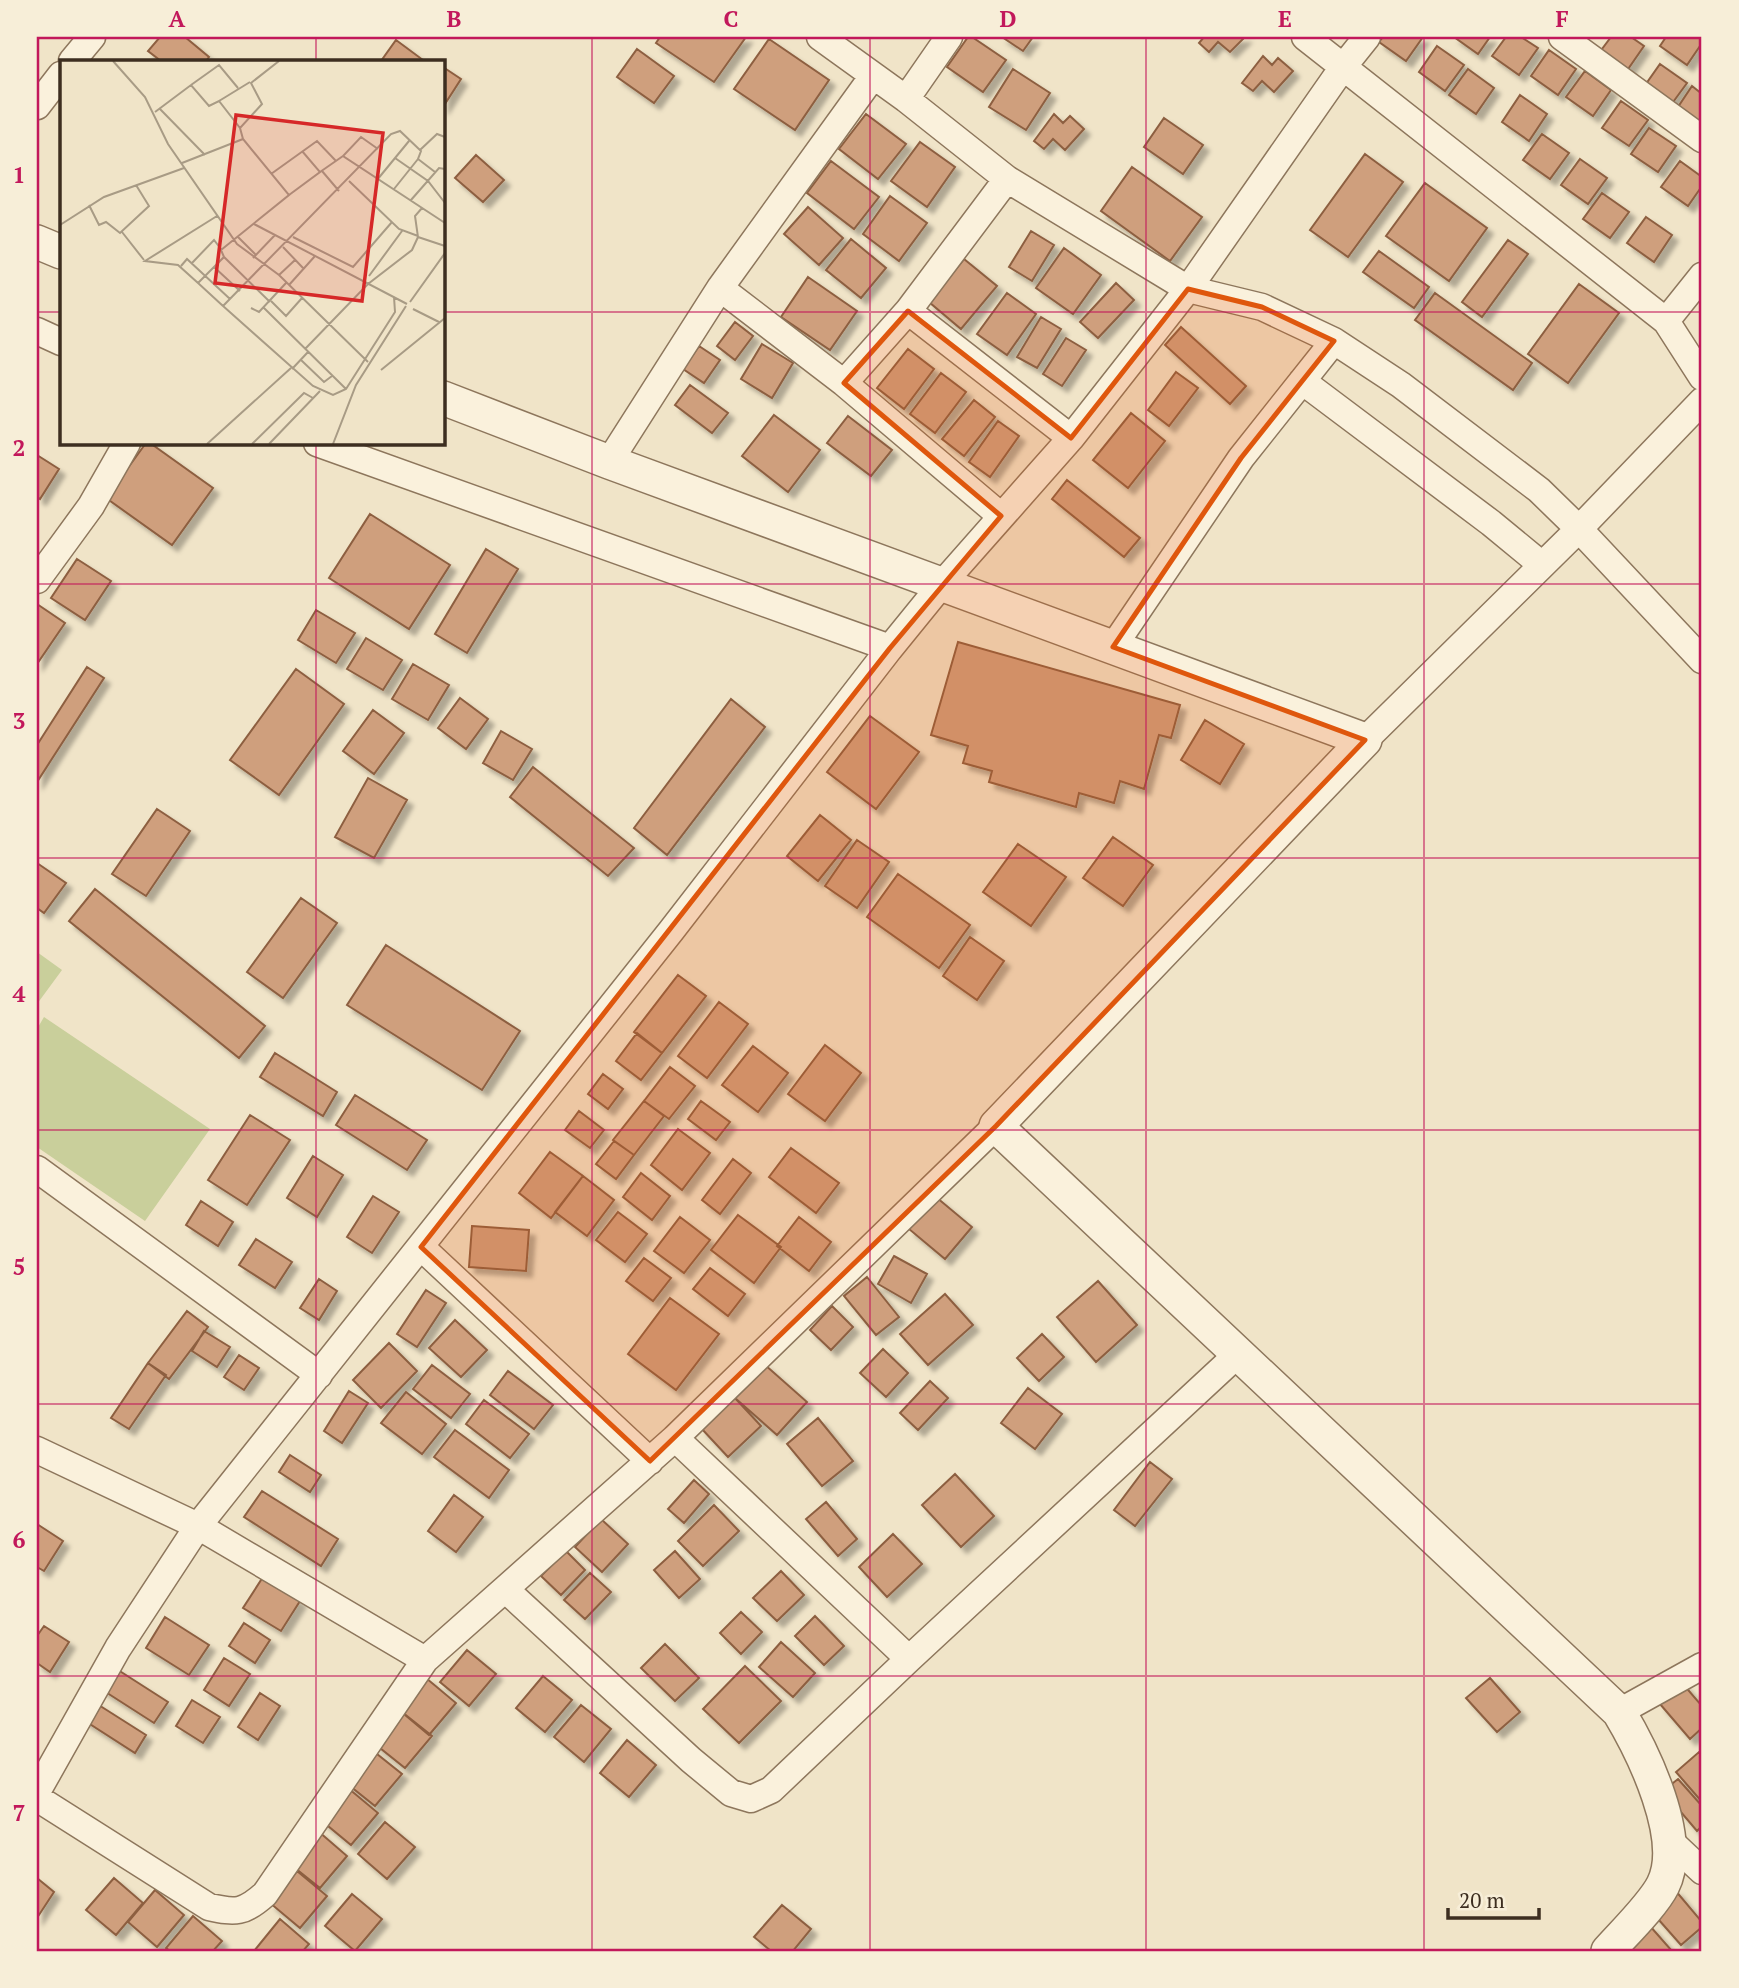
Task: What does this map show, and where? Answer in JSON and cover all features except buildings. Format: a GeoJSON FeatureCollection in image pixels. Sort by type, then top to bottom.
{"type":"FeatureCollection","features":[{"type":"Feature","properties":{"kind":"street"},"geometry":{"type":"LineString","coordinates":[[73,60],[92,37]]}},
{"type":"Feature","properties":{"kind":"street"},"geometry":{"type":"LineString","coordinates":[[820,37],[906,99],[1007,179],[1188,289],[1262,307],[1334,341],[1401,385],[1539,490],[1702,660]]}},
{"type":"Feature","properties":{"kind":"street"},"geometry":{"type":"LineString","coordinates":[[906,99],[949,37]]}},
{"type":"Feature","properties":{"kind":"street"},"geometry":{"type":"LineString","coordinates":[[1306,37],[1666,321],[1702,377]]}},
{"type":"Feature","properties":{"kind":"street"},"geometry":{"type":"LineString","coordinates":[[37,1792],[118,1648],[198,1526],[671,931],[890,648],[942,584],[1071,438],[1188,289],[1343,67],[1367,37]]}},
{"type":"Feature","properties":{"kind":"street"},"geometry":{"type":"LineString","coordinates":[[1562,37],[1702,139]]}},
{"type":"Feature","properties":{"kind":"street"},"geometry":{"type":"LineString","coordinates":[[37,106],[60,76]]}},
{"type":"Feature","properties":{"kind":"street"},"geometry":{"type":"LineString","coordinates":[[609,462],[720,288],[873,76]]}},
{"type":"Feature","properties":{"kind":"street"},"geometry":{"type":"LineString","coordinates":[[844,383],[908,311],[1007,179]]}},
{"type":"Feature","properties":{"kind":"street"},"geometry":{"type":"LineString","coordinates":[[37,242],[60,252]]}},
{"type":"Feature","properties":{"kind":"street"},"geometry":{"type":"LineString","coordinates":[[1666,321],[1702,276]]}},
{"type":"Feature","properties":{"kind":"street"},"geometry":{"type":"LineString","coordinates":[[720,288],[844,383],[1001,516]]}},
{"type":"Feature","properties":{"kind":"street"},"geometry":{"type":"LineString","coordinates":[[908,311],[1071,438]]}},
{"type":"Feature","properties":{"kind":"street"},"geometry":{"type":"LineString","coordinates":[[37,331],[60,342]]}},
{"type":"Feature","properties":{"kind":"street"},"geometry":{"type":"LineString","coordinates":[[1114,647],[1241,458],[1334,341]]}},
{"type":"Feature","properties":{"kind":"street"},"geometry":{"type":"LineString","coordinates":[[1302,381],[1491,523],[1542,565]]}},
{"type":"Feature","properties":{"kind":"street"},"geometry":{"type":"LineString","coordinates":[[444,398],[609,462],[1365,740]]}},
{"type":"Feature","properties":{"kind":"street"},"geometry":{"type":"LineString","coordinates":[[37,1798],[209,1908],[230,1912],[249,1909],[265,1894],[425,1660],[675,1438],[996,1126],[1365,740],[1579,529],[1702,401]]}},
{"type":"Feature","properties":{"kind":"street"},"geometry":{"type":"LineString","coordinates":[[37,580],[91,506],[126,444]]}},
{"type":"Feature","properties":{"kind":"street"},"geometry":{"type":"LineString","coordinates":[[320,444],[890,648]]}},
{"type":"Feature","properties":{"kind":"street"},"geometry":{"type":"LineString","coordinates":[[996,1126],[1619,1712],[1651,1773],[1669,1840],[1667,1875],[1663,1885],[1608,1951]]}},
{"type":"Feature","properties":{"kind":"street"},"geometry":{"type":"LineString","coordinates":[[37,1169],[319,1375]]}},
{"type":"Feature","properties":{"kind":"street"},"geometry":{"type":"LineString","coordinates":[[421,1247],[650,1461]]}},
{"type":"Feature","properties":{"kind":"street"},"geometry":{"type":"LineString","coordinates":[[506,1590],[691,1760],[731,1793],[758,1798],[771,1790],[1239,1353]]}},
{"type":"Feature","properties":{"kind":"street"},"geometry":{"type":"LineString","coordinates":[[675,1438],[909,1659]]}},
{"type":"Feature","properties":{"kind":"street"},"geometry":{"type":"LineString","coordinates":[[37,1450],[198,1526],[425,1660]]}},
{"type":"Feature","properties":{"kind":"street"},"geometry":{"type":"LineString","coordinates":[[1619,1712],[1702,1666]]}},
{"type":"Feature","properties":{"kind":"street"},"geometry":{"type":"LineString","coordinates":[[1669,1840],[1702,1871]]}},
{"type":"Feature","properties":{"kind":"highlighted area"},"geometry":{"type":"Polygon","coordinates":[[[1188,289],[1262,307],[1334,341],[1241,458],[1113,647],[1365,740],[996,1126],[650,1461],[421,1247],[890,648],[1001,516],[844,383],[908,311],[1071,438],[1188,289]]]}},
{"type":"Feature","properties":{"kind":"green space"},"geometry":{"type":"Polygon","coordinates":[[[37,952],[62,970],[37,1004],[37,952]]]}},
{"type":"Feature","properties":{"kind":"green space"},"geometry":{"type":"Polygon","coordinates":[[[44,1017],[210,1129],[145,1221],[37,1147],[37,1029],[44,1017]]]}}]}
